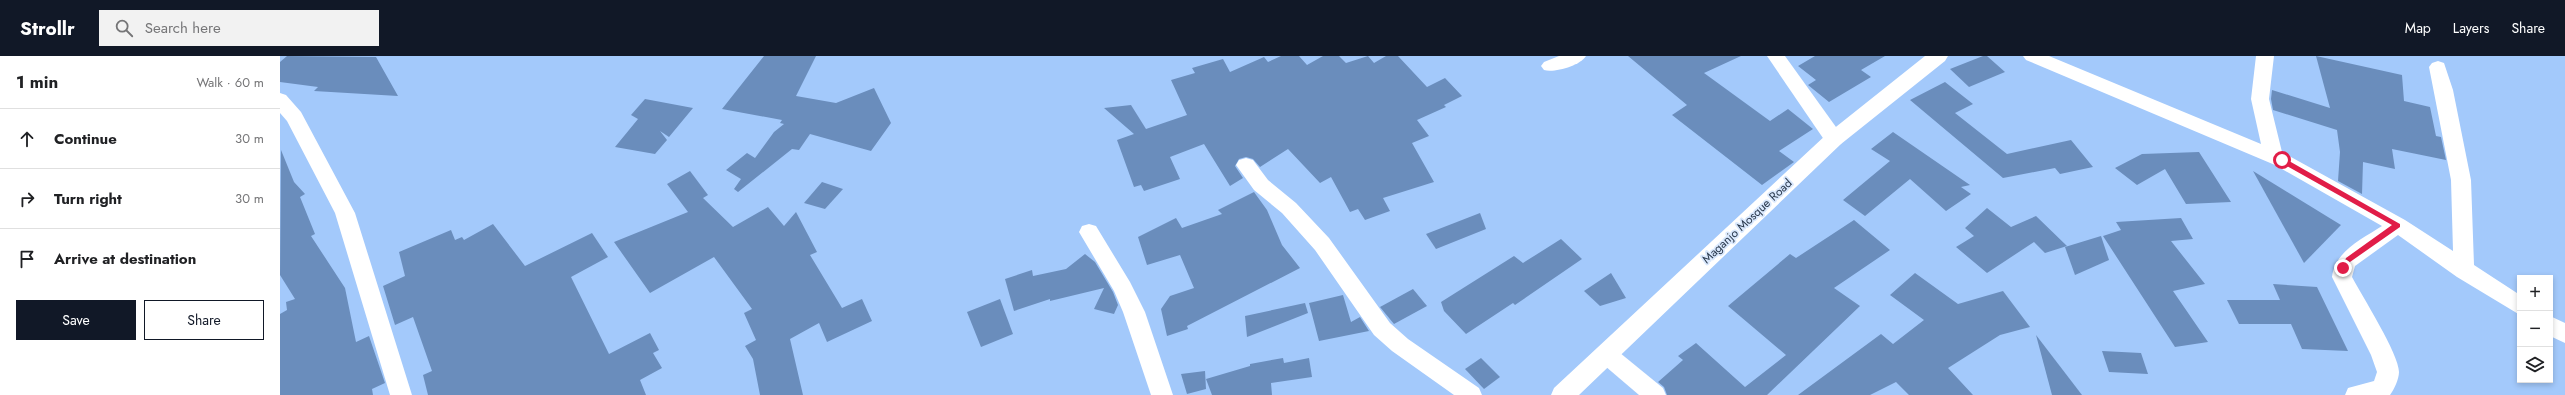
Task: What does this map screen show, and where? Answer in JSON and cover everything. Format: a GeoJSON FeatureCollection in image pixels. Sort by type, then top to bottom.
{"type":"FeatureCollection","features":[{"type":"Feature","properties":{"kind":"street"},"geometry":{"type":"LineString","coordinates":[[1550,66],[1576,56]]}},
{"type":"Feature","properties":{"kind":"street"},"geometry":{"type":"LineString","coordinates":[[1776,56],[1834,139]]}},
{"type":"Feature","properties":{"kind":"street","name":"Maganjo Mosque Road"},"geometry":{"type":"LineString","coordinates":[[1563,395],[1834,139],[1938,56]]}},
{"type":"Feature","properties":{"kind":"street"},"geometry":{"type":"LineString","coordinates":[[2032,56],[2274,157],[2398,225],[2464,271],[2517,304]]}},
{"type":"Feature","properties":{"kind":"street"},"geometry":{"type":"LineString","coordinates":[[2265,56],[2260,99],[2274,157]]}},
{"type":"Feature","properties":{"kind":"street"},"geometry":{"type":"LineString","coordinates":[[2438,68],[2444,90],[2461,180],[2464,271]]}},
{"type":"Feature","properties":{"kind":"street"},"geometry":{"type":"LineString","coordinates":[[280,100],[294,117],[345,214],[401,395]]}},
{"type":"Feature","properties":{"kind":"street"},"geometry":{"type":"LineString","coordinates":[[1246,165],[1261,185],[1289,208],[1322,244],[1382,329],[1400,345],[1471,395]]}},
{"type":"Feature","properties":{"kind":"street"},"geometry":{"type":"LineString","coordinates":[[2356,395],[2383,388],[2388,372],[2382,354],[2342,277],[2343,268],[2348,260],[2398,225]]}},
{"type":"Feature","properties":{"kind":"street"},"geometry":{"type":"LineString","coordinates":[[1089,232],[1131,306],[1162,395]]}},
{"type":"Feature","properties":{"kind":"street"},"geometry":{"type":"LineString","coordinates":[[2553,327],[2565,334]]}},
{"type":"Feature","properties":{"kind":"street"},"geometry":{"type":"LineString","coordinates":[[1606,354],[1655,395]]}},
{"type":"Feature","properties":{"kind":"building"},"geometry":{"type":"Polygon","coordinates":[[[287,56],[376,57],[398,96],[314,91],[318,87],[280,82],[280,62],[287,56]]]}},
{"type":"Feature","properties":{"kind":"building"},"geometry":{"type":"Polygon","coordinates":[[[764,56],[816,56],[796,96],[836,103],[874,88],[891,123],[871,151],[810,134],[799,150],[792,149],[738,192],[734,189],[741,179],[726,170],[747,153],[755,158],[774,132],[784,124],[780,123],[782,120],[722,109],[764,56]]]}},
{"type":"Feature","properties":{"kind":"building"},"geometry":{"type":"Polygon","coordinates":[[[1281,56],[1299,56],[1307,65],[1323,56],[1339,56],[1346,63],[1368,56],[1374,63],[1386,56],[1398,56],[1427,87],[1445,78],[1462,96],[1444,105],[1446,107],[1417,120],[1429,136],[1412,143],[1434,182],[1383,198],[1390,211],[1365,220],[1358,209],[1350,212],[1331,177],[1320,183],[1288,149],[1260,167],[1253,159],[1246,157],[1239,159],[1235,166],[1243,178],[1230,186],[1204,144],[1170,157],[1180,179],[1144,191],[1141,185],[1134,187],[1117,140],[1134,134],[1104,108],[1131,105],[1146,129],[1187,115],[1171,80],[1195,73],[1192,68],[1223,59],[1230,72],[1264,57],[1268,62],[1281,56]]]}},
{"type":"Feature","properties":{"kind":"building"},"geometry":{"type":"Polygon","coordinates":[[[1628,56],[1741,56],[1704,73],[1770,121],[1788,109],[1813,129],[1779,151],[1794,162],[1762,185],[1672,115],[1687,105],[1628,56]]]}},
{"type":"Feature","properties":{"kind":"building"},"geometry":{"type":"Polygon","coordinates":[[[1815,56],[1885,56],[1861,70],[1871,77],[1829,102],[1808,85],[1816,80],[1798,66],[1815,56]]]}},
{"type":"Feature","properties":{"kind":"building"},"geometry":{"type":"Polygon","coordinates":[[[1983,56],[1987,56],[2005,72],[1969,87],[1950,69],[1983,56]]]}},
{"type":"Feature","properties":{"kind":"building"},"geometry":{"type":"Polygon","coordinates":[[[2316,56],[2402,75],[2404,101],[2430,107],[2436,136],[2441,137],[2446,160],[2392,149],[2395,169],[2363,162],[2362,194],[2338,181],[2340,152],[2337,130],[2273,110],[2271,99],[2272,90],[2330,108],[2316,56]]]}},
{"type":"Feature","properties":{"kind":"building"},"geometry":{"type":"Polygon","coordinates":[[[1945,82],[1973,104],[1955,113],[2007,154],[2071,140],[2093,167],[2060,174],[2055,168],[2003,178],[1910,100],[1945,82]]]}},
{"type":"Feature","properties":{"kind":"building"},"geometry":{"type":"Polygon","coordinates":[[[645,99],[693,108],[669,137],[660,131],[667,140],[655,154],[615,147],[638,119],[631,115],[645,99]]]}},
{"type":"Feature","properties":{"kind":"building"},"geometry":{"type":"Polygon","coordinates":[[[1893,132],[1970,185],[1961,187],[1971,194],[1946,211],[1910,179],[1865,216],[1843,200],[1890,161],[1871,149],[1893,132]]]}},
{"type":"Feature","properties":{"kind":"building"},"geometry":{"type":"Polygon","coordinates":[[[281,150],[294,182],[305,194],[300,197],[315,234],[311,236],[345,288],[356,342],[369,336],[385,383],[372,389],[373,395],[280,395],[280,314],[287,310],[286,302],[295,299],[280,275],[281,150]]]}},
{"type":"Feature","properties":{"kind":"building"},"geometry":{"type":"Polygon","coordinates":[[[2199,152],[2231,202],[2186,204],[2165,169],[2137,185],[2115,168],[2142,154],[2199,152]]]}},
{"type":"Feature","properties":{"kind":"building"},"geometry":{"type":"Polygon","coordinates":[[[690,171],[708,195],[703,198],[733,227],[768,207],[784,226],[796,212],[817,252],[810,255],[842,308],[862,299],[872,321],[827,342],[819,323],[790,339],[803,395],[760,395],[753,359],[745,346],[756,340],[744,313],[752,309],[714,257],[650,293],[614,242],[688,212],[667,184],[690,171]]]}},
{"type":"Feature","properties":{"kind":"building"},"geometry":{"type":"Polygon","coordinates":[[[2253,171],[2341,225],[2304,263],[2253,171]]]}},
{"type":"Feature","properties":{"kind":"building"},"geometry":{"type":"Polygon","coordinates":[[[822,182],[843,189],[825,209],[804,203],[822,182]]]}},
{"type":"Feature","properties":{"kind":"building"},"geometry":{"type":"Polygon","coordinates":[[[1254,192],[1267,210],[1282,245],[1300,268],[1187,326],[1188,329],[1167,336],[1161,309],[1170,296],[1194,288],[1180,255],[1147,265],[1138,237],[1176,218],[1182,228],[1222,214],[1218,210],[1254,192]]]}},
{"type":"Feature","properties":{"kind":"building"},"geometry":{"type":"Polygon","coordinates":[[[1987,208],[2011,227],[2036,216],[2067,246],[2045,253],[2034,242],[1987,273],[1956,247],[1974,236],[1965,228],[1987,208]]]}},
{"type":"Feature","properties":{"kind":"building"},"geometry":{"type":"Polygon","coordinates":[[[1480,213],[1486,229],[1436,249],[1426,234],[1480,213]]]}},
{"type":"Feature","properties":{"kind":"building"},"geometry":{"type":"Polygon","coordinates":[[[2181,218],[2193,239],[2171,241],[2205,284],[2173,291],[2208,342],[2175,347],[2103,236],[2121,230],[2116,222],[2181,218]]]}},
{"type":"Feature","properties":{"kind":"building"},"geometry":{"type":"Polygon","coordinates":[[[1854,220],[1890,250],[1834,288],[1860,306],[1767,395],[1667,395],[1664,387],[1658,382],[1683,360],[1678,356],[1696,343],[1745,387],[1786,355],[1728,306],[1790,254],[1796,258],[1854,220]]]}},
{"type":"Feature","properties":{"kind":"building"},"geometry":{"type":"Polygon","coordinates":[[[493,224],[525,266],[592,233],[608,257],[571,277],[609,354],[650,333],[659,350],[653,353],[662,368],[640,380],[646,395],[428,395],[423,375],[432,371],[413,317],[395,325],[383,286],[405,276],[399,252],[451,230],[455,240],[462,237],[464,240],[493,224]]]}},
{"type":"Feature","properties":{"kind":"building"},"geometry":{"type":"Polygon","coordinates":[[[2101,236],[2109,260],[2075,275],[2065,247],[2101,236]]]}},
{"type":"Feature","properties":{"kind":"building"},"geometry":{"type":"Polygon","coordinates":[[[1561,239],[1582,259],[1515,305],[1513,303],[1466,334],[1444,311],[1441,302],[1514,256],[1523,263],[1561,239]]]}},
{"type":"Feature","properties":{"kind":"building"},"geometry":{"type":"Polygon","coordinates":[[[1085,254],[1095,262],[1113,292],[1118,305],[1114,314],[1094,309],[1104,288],[1050,301],[1050,299],[1014,311],[1005,279],[1032,270],[1033,276],[1066,269],[1085,254]]]}},
{"type":"Feature","properties":{"kind":"building"},"geometry":{"type":"Polygon","coordinates":[[[1611,273],[1626,298],[1600,306],[1584,291],[1611,273]]]}},
{"type":"Feature","properties":{"kind":"building"},"geometry":{"type":"Polygon","coordinates":[[[1915,273],[1958,304],[2003,291],[2030,327],[2000,335],[1948,368],[1973,395],[1909,395],[1896,382],[1870,395],[1798,395],[1881,334],[1893,344],[1924,320],[1890,295],[1915,273]]]}},
{"type":"Feature","properties":{"kind":"building"},"geometry":{"type":"Polygon","coordinates":[[[2273,284],[2317,287],[2348,351],[2302,349],[2291,324],[2239,324],[2227,300],[2280,300],[2273,284]]]}},
{"type":"Feature","properties":{"kind":"building"},"geometry":{"type":"Polygon","coordinates":[[[1413,289],[1427,306],[1394,324],[1380,307],[1413,289]]]}},
{"type":"Feature","properties":{"kind":"building"},"geometry":{"type":"Polygon","coordinates":[[[1343,295],[1351,322],[1360,317],[1369,331],[1319,341],[1309,303],[1343,295]]]}},
{"type":"Feature","properties":{"kind":"building"},"geometry":{"type":"Polygon","coordinates":[[[1000,299],[1013,334],[981,347],[967,312],[1000,299]]]}},
{"type":"Feature","properties":{"kind":"building"},"geometry":{"type":"Polygon","coordinates":[[[1305,303],[1308,313],[1247,337],[1245,316],[1305,303]]]}},
{"type":"Feature","properties":{"kind":"building"},"geometry":{"type":"Polygon","coordinates":[[[2036,335],[2082,395],[2052,395],[2036,335]]]}},
{"type":"Feature","properties":{"kind":"building"},"geometry":{"type":"Polygon","coordinates":[[[2102,351],[2141,353],[2148,374],[2109,372],[2102,351]]]}},
{"type":"Feature","properties":{"kind":"building"},"geometry":{"type":"Polygon","coordinates":[[[1283,358],[1284,363],[1309,358],[1312,377],[1271,383],[1272,395],[1212,395],[1206,379],[1250,366],[1250,364],[1283,358]]]}},
{"type":"Feature","properties":{"kind":"building"},"geometry":{"type":"Polygon","coordinates":[[[1481,358],[1500,377],[1484,389],[1465,369],[1481,358]]]}},
{"type":"Feature","properties":{"kind":"building"},"geometry":{"type":"Polygon","coordinates":[[[1205,371],[1206,389],[1187,394],[1181,374],[1205,371]]]}},
{"type":"Feature","properties":{"kind":"route"},"geometry":{"type":"LineString","coordinates":[[2282,160],[2398,225],[2348,260],[2343,268]]}}]}
